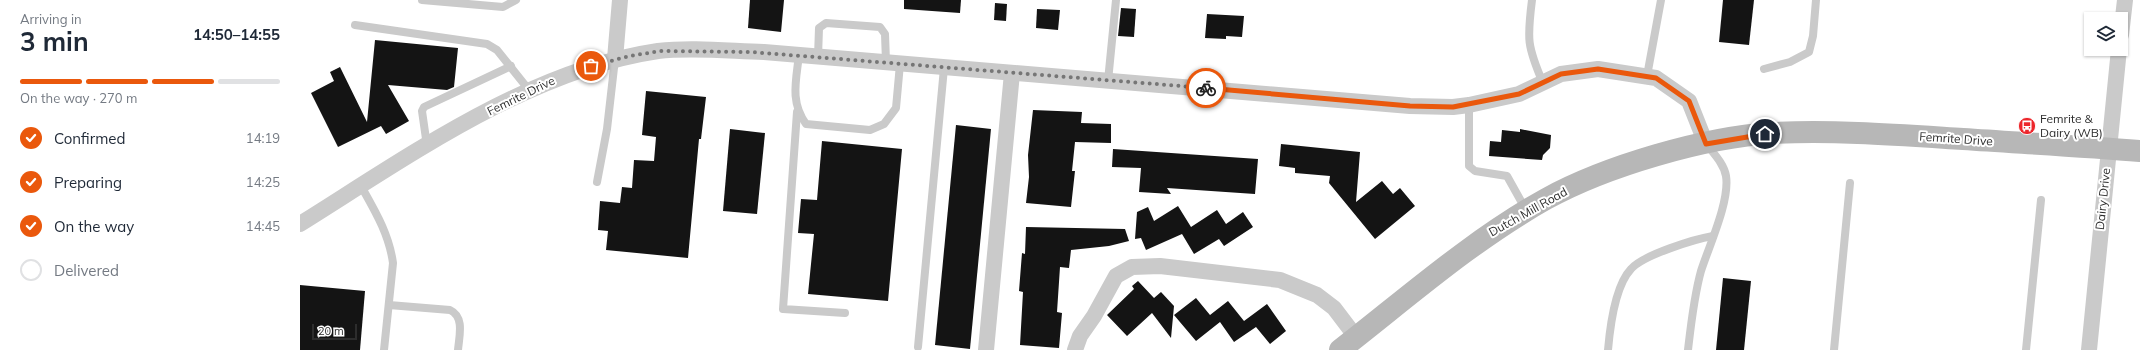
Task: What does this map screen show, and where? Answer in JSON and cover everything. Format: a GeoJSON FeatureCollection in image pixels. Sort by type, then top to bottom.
{"type":"FeatureCollection","features":[{"type":"Feature","properties":{"kind":"street"},"geometry":{"type":"LineString","coordinates":[[615,59],[620,0]]}},
{"type":"Feature","properties":{"kind":"street"},"geometry":{"type":"LineString","coordinates":[[2124,12],[2125,0]]}},
{"type":"Feature","properties":{"kind":"street","name":"Femrite Drive"},"geometry":{"type":"LineString","coordinates":[[300,224],[426,146],[529,90],[591,66],[615,59],[660,51],[700,50],[799,55],[1410,106],[1453,107],[1519,94],[1561,74],[1598,69],[1656,78],[1689,101],[1706,144]]}},
{"type":"Feature","properties":{"kind":"street","name":"Dairy Drive"},"geometry":{"type":"LineString","coordinates":[[2089,350],[2118,56]]}},
{"type":"Feature","properties":{"kind":"street"},"geometry":{"type":"LineString","coordinates":[[986,350],[1012,73]]}},
{"type":"Feature","properties":{"kind":"street","name":"Femrite Drive"},"geometry":{"type":"LineString","coordinates":[[1772,134],[1827,132],[1900,135],[2140,151]]}},
{"type":"Feature","properties":{"kind":"street","name":"Dutch Mill Road"},"geometry":{"type":"LineString","coordinates":[[1348,344],[1486,235],[1548,198],[1613,169],[1678,150],[1746,136],[1772,134]]}},
{"type":"Feature","properties":{"kind":"street"},"geometry":{"type":"LineString","coordinates":[[1075,350],[1080,336],[1094,316],[1116,276],[1132,267],[1160,266],[1280,280],[1317,295],[1334,308],[1348,344]]}},
{"type":"Feature","properties":{"kind":"lane"},"geometry":{"type":"LineString","coordinates":[[422,0],[503,7],[516,0]]}},
{"type":"Feature","properties":{"kind":"lane"},"geometry":{"type":"LineString","coordinates":[[1108,81],[1116,0]]}},
{"type":"Feature","properties":{"kind":"lane"},"geometry":{"type":"LineString","coordinates":[[1532,0],[1527,36],[1529,48],[1543,83]]}},
{"type":"Feature","properties":{"kind":"lane"},"geometry":{"type":"LineString","coordinates":[[1647,76],[1661,0]]}},
{"type":"Feature","properties":{"kind":"lane"},"geometry":{"type":"LineString","coordinates":[[1764,69],[1790,62],[1809,52],[1813,36],[1816,0]]}},
{"type":"Feature","properties":{"kind":"lane"},"geometry":{"type":"LineString","coordinates":[[797,112],[806,124],[870,130],[884,124],[896,108],[893,63],[885,34],[880,27],[826,23],[819,28],[818,57]]}},
{"type":"Feature","properties":{"kind":"lane"},"geometry":{"type":"LineString","coordinates":[[355,25],[487,44],[497,50],[529,90]]}},
{"type":"Feature","properties":{"kind":"lane"},"geometry":{"type":"LineString","coordinates":[[799,55],[795,93],[797,112],[783,309],[845,313]]}},
{"type":"Feature","properties":{"kind":"lane"},"geometry":{"type":"LineString","coordinates":[[597,182],[607,129],[615,59]]}},
{"type":"Feature","properties":{"kind":"lane"},"geometry":{"type":"LineString","coordinates":[[426,146],[422,111],[424,107],[511,66]]}},
{"type":"Feature","properties":{"kind":"lane"},"geometry":{"type":"LineString","coordinates":[[918,347],[944,68]]}},
{"type":"Feature","properties":{"kind":"lane"},"geometry":{"type":"LineString","coordinates":[[1469,105],[1469,166],[1475,171],[1507,176],[1527,211]]}},
{"type":"Feature","properties":{"kind":"lane"},"geometry":{"type":"LineString","coordinates":[[1688,350],[1701,273],[1720,214],[1726,175],[1718,159],[1706,144]]}},
{"type":"Feature","properties":{"kind":"lane"},"geometry":{"type":"LineString","coordinates":[[1834,350],[1850,183]]}},
{"type":"Feature","properties":{"kind":"lane"},"geometry":{"type":"LineString","coordinates":[[361,186],[380,218],[391,250],[392,263],[384,350]]}},
{"type":"Feature","properties":{"kind":"lane"},"geometry":{"type":"LineString","coordinates":[[2026,350],[2041,200]]}},
{"type":"Feature","properties":{"kind":"lane"},"geometry":{"type":"LineString","coordinates":[[1608,350],[1620,286],[1632,268],[1662,251],[1713,236]]}},
{"type":"Feature","properties":{"kind":"lane"},"geometry":{"type":"LineString","coordinates":[[389,305],[450,310],[455,312],[460,322],[458,350]]}},
{"type":"Feature","properties":{"kind":"building"},"geometry":{"type":"Polygon","coordinates":[[[750,0],[784,0],[781,32],[748,28],[750,0]]]}},
{"type":"Feature","properties":{"kind":"building"},"geometry":{"type":"Polygon","coordinates":[[[904,0],[961,0],[960,13],[904,9],[904,0]]]}},
{"type":"Feature","properties":{"kind":"building"},"geometry":{"type":"Polygon","coordinates":[[[1723,0],[1754,0],[1749,45],[1719,42],[1723,0]]]}},
{"type":"Feature","properties":{"kind":"building"},"geometry":{"type":"Polygon","coordinates":[[[995,3],[1007,4],[1006,21],[994,20],[995,3]]]}},
{"type":"Feature","properties":{"kind":"building"},"geometry":{"type":"Polygon","coordinates":[[[1121,8],[1136,9],[1134,37],[1118,36],[1121,8]]]}},
{"type":"Feature","properties":{"kind":"building"},"geometry":{"type":"Polygon","coordinates":[[[1037,9],[1060,10],[1058,30],[1036,28],[1037,9]]]}},
{"type":"Feature","properties":{"kind":"building"},"geometry":{"type":"Polygon","coordinates":[[[1207,14],[1244,16],[1242,37],[1226,36],[1226,39],[1205,38],[1207,14]]]}},
{"type":"Feature","properties":{"kind":"building"},"geometry":{"type":"Polygon","coordinates":[[[375,40],[458,48],[454,87],[447,90],[388,85],[409,121],[386,134],[381,126],[338,147],[311,93],[334,81],[330,72],[340,67],[367,122],[375,40]]]}},
{"type":"Feature","properties":{"kind":"building"},"geometry":{"type":"Polygon","coordinates":[[[646,91],[706,97],[701,139],[699,139],[688,258],[606,250],[608,231],[598,230],[600,201],[620,203],[622,187],[632,188],[634,160],[654,161],[656,137],[642,135],[646,91]]]}},
{"type":"Feature","properties":{"kind":"building"},"geometry":{"type":"Polygon","coordinates":[[[1033,110],[1082,112],[1081,123],[1111,124],[1111,143],[1075,142],[1072,171],[1075,171],[1071,207],[1026,203],[1029,177],[1028,155],[1033,110]]]}},
{"type":"Feature","properties":{"kind":"building"},"geometry":{"type":"Polygon","coordinates":[[[956,125],[991,129],[970,349],[935,345],[956,125]]]}},
{"type":"Feature","properties":{"kind":"building"},"geometry":{"type":"Polygon","coordinates":[[[730,129],[765,133],[757,214],[723,211],[730,129]]]}},
{"type":"Feature","properties":{"kind":"building"},"geometry":{"type":"Polygon","coordinates":[[[1520,129],[1551,135],[1550,148],[1543,155],[1542,160],[1489,156],[1490,141],[1501,142],[1502,130],[1520,132],[1520,129]]]}},
{"type":"Feature","properties":{"kind":"building"},"geometry":{"type":"Polygon","coordinates":[[[822,141],[902,149],[888,301],[808,294],[814,234],[798,233],[801,199],[817,200],[822,141]]]}},
{"type":"Feature","properties":{"kind":"building"},"geometry":{"type":"Polygon","coordinates":[[[1281,144],[1360,152],[1356,202],[1382,181],[1393,194],[1400,188],[1415,206],[1375,239],[1329,183],[1330,176],[1295,173],[1295,168],[1279,166],[1281,144]]]}},
{"type":"Feature","properties":{"kind":"building"},"geometry":{"type":"Polygon","coordinates":[[[1113,149],[1258,159],[1255,194],[1167,188],[1171,194],[1139,192],[1141,168],[1112,167],[1113,149]]]}},
{"type":"Feature","properties":{"kind":"building"},"geometry":{"type":"Polygon","coordinates":[[[1178,206],[1191,227],[1217,210],[1226,224],[1243,212],[1253,227],[1224,246],[1219,239],[1194,254],[1182,234],[1146,250],[1141,238],[1135,239],[1137,212],[1148,207],[1154,221],[1178,206]]]}},
{"type":"Feature","properties":{"kind":"building"},"geometry":{"type":"Polygon","coordinates":[[[1026,227],[1125,229],[1129,241],[1109,246],[1071,250],[1069,268],[1060,267],[1057,312],[1062,313],[1059,348],[1020,345],[1023,292],[1019,291],[1022,253],[1025,254],[1026,227]]]}},
{"type":"Feature","properties":{"kind":"building"},"geometry":{"type":"Polygon","coordinates":[[[1723,278],[1751,281],[1744,350],[1716,350],[1723,278]]]}},
{"type":"Feature","properties":{"kind":"building"},"geometry":{"type":"Polygon","coordinates":[[[1138,281],[1154,298],[1161,292],[1174,306],[1171,338],[1152,313],[1127,336],[1107,315],[1134,289],[1132,286],[1138,281]]]}},
{"type":"Feature","properties":{"kind":"building"},"geometry":{"type":"Polygon","coordinates":[[[300,285],[365,291],[360,350],[300,350],[300,285]]]}},
{"type":"Feature","properties":{"kind":"building"},"geometry":{"type":"Polygon","coordinates":[[[1196,298],[1210,315],[1228,301],[1244,321],[1267,304],[1286,331],[1270,344],[1256,327],[1234,342],[1220,322],[1196,341],[1174,315],[1196,298]]]}},
{"type":"Feature","properties":{"kind":"way so far"},"geometry":{"type":"LineString","coordinates":[[591,66],[615,59],[660,51],[700,50],[764,52],[1206,88]]}},
{"type":"Feature","properties":{"kind":"place","name":"Femrite & Dairy (WB)"},"geometry":{"type":"Point","coordinates":[2027,126]}},
{"type":"Feature","properties":{"kind":"route"},"geometry":{"type":"LineString","coordinates":[[1206,88],[1410,106],[1453,107],[1519,94],[1561,74],[1598,69],[1656,78],[1689,101],[1706,144],[1746,136],[1765,134]]}}]}
